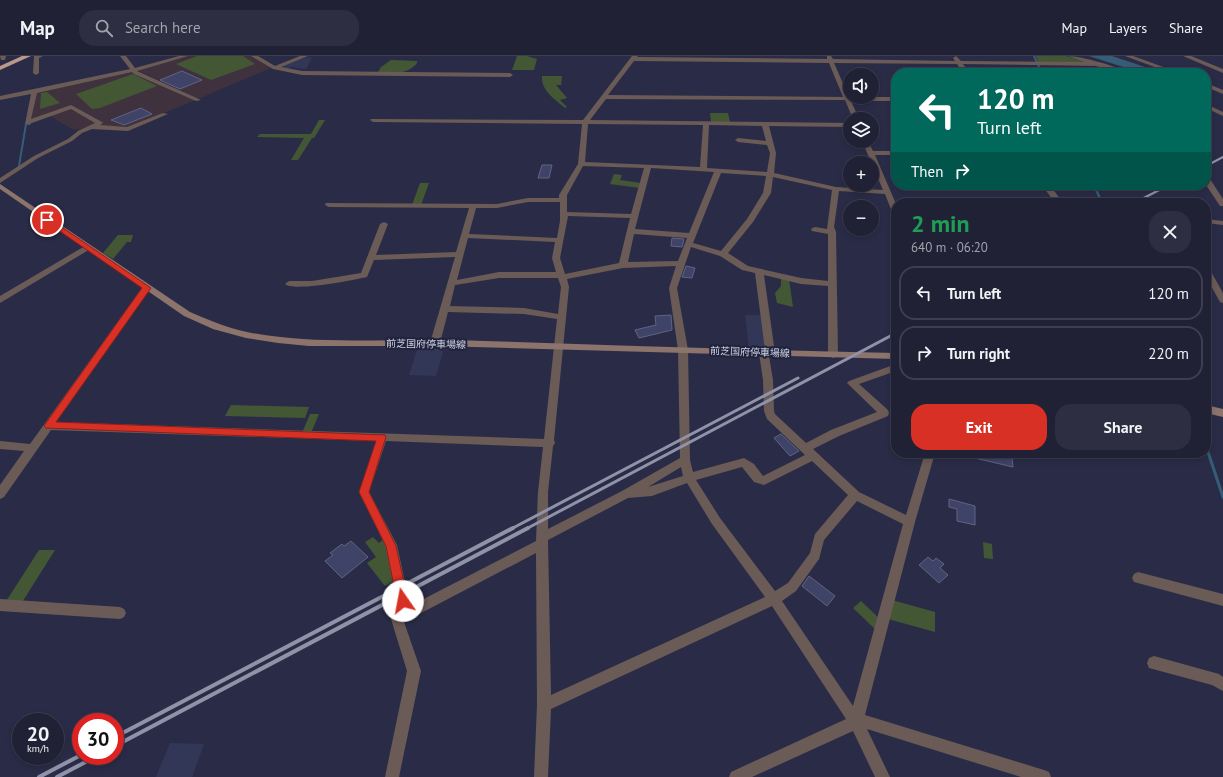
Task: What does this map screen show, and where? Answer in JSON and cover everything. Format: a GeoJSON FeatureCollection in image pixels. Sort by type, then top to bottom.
{"type":"FeatureCollection","features":[{"type":"Feature","properties":{"kind":"highway"},"geometry":{"type":"LineString","coordinates":[[0,68],[28,56]]}},
{"type":"Feature","properties":{"kind":"main road","name":"前芝国府停車場線"},"geometry":{"type":"LineString","coordinates":[[0,186],[183,312],[200,321],[241,335],[290,341],[435,343],[559,348],[891,356]]}},
{"type":"Feature","properties":{"kind":"main road"},"geometry":{"type":"LineString","coordinates":[[1211,410],[1223,413]]}},
{"type":"Feature","properties":{"kind":"street"},"geometry":{"type":"LineString","coordinates":[[36,73],[36,57],[40,56]]}},
{"type":"Feature","properties":{"kind":"street"},"geometry":{"type":"LineString","coordinates":[[122,56],[136,73],[198,100]]}},
{"type":"Feature","properties":{"kind":"street"},"geometry":{"type":"LineString","coordinates":[[0,98],[135,70],[185,56]]}},
{"type":"Feature","properties":{"kind":"street"},"geometry":{"type":"LineString","coordinates":[[254,56],[275,68],[302,73],[510,75]]}},
{"type":"Feature","properties":{"kind":"street"},"geometry":{"type":"LineString","coordinates":[[286,56],[293,61]]}},
{"type":"Feature","properties":{"kind":"street"},"geometry":{"type":"LineString","coordinates":[[275,68],[305,56]]}},
{"type":"Feature","properties":{"kind":"street"},"geometry":{"type":"LineString","coordinates":[[954,56],[962,68]]}},
{"type":"Feature","properties":{"kind":"street"},"geometry":{"type":"LineString","coordinates":[[1071,56],[1112,68]]}},
{"type":"Feature","properties":{"kind":"street"},"geometry":{"type":"LineString","coordinates":[[1128,56],[1163,68]]}},
{"type":"Feature","properties":{"kind":"street"},"geometry":{"type":"LineString","coordinates":[[1186,56],[1223,71]]}},
{"type":"Feature","properties":{"kind":"street"},"geometry":{"type":"LineString","coordinates":[[541,777],[544,705],[542,540],[543,492],[550,443],[565,288],[563,276],[557,264],[556,258],[564,214],[563,195],[580,164],[585,122],[634,57],[829,58],[1101,64]]}},
{"type":"Feature","properties":{"kind":"street"},"geometry":{"type":"LineString","coordinates":[[829,58],[843,92]]}},
{"type":"Feature","properties":{"kind":"street"},"geometry":{"type":"LineString","coordinates":[[1211,87],[1223,92]]}},
{"type":"Feature","properties":{"kind":"street"},"geometry":{"type":"LineString","coordinates":[[0,181],[36,157],[91,127],[100,124],[71,107],[27,123],[34,92]]}},
{"type":"Feature","properties":{"kind":"street"},"geometry":{"type":"LineString","coordinates":[[605,97],[843,99]]}},
{"type":"Feature","properties":{"kind":"street"},"geometry":{"type":"LineString","coordinates":[[879,100],[891,100]]}},
{"type":"Feature","properties":{"kind":"street"},"geometry":{"type":"LineString","coordinates":[[1211,108],[1223,114]]}},
{"type":"Feature","properties":{"kind":"street"},"geometry":{"type":"LineString","coordinates":[[91,127],[128,129],[165,114]]}},
{"type":"Feature","properties":{"kind":"street"},"geometry":{"type":"LineString","coordinates":[[373,120],[843,125]]}},
{"type":"Feature","properties":{"kind":"street"},"geometry":{"type":"LineString","coordinates":[[703,169],[706,124]]}},
{"type":"Feature","properties":{"kind":"street"},"geometry":{"type":"LineString","coordinates":[[723,254],[750,220],[767,193],[773,153],[764,124]]}},
{"type":"Feature","properties":{"kind":"street"},"geometry":{"type":"LineString","coordinates":[[738,140],[770,143]]}},
{"type":"Feature","properties":{"kind":"street"},"geometry":{"type":"LineString","coordinates":[[868,148],[891,201]]}},
{"type":"Feature","properties":{"kind":"street"},"geometry":{"type":"LineString","coordinates":[[870,153],[891,153]]}},
{"type":"Feature","properties":{"kind":"street"},"geometry":{"type":"LineString","coordinates":[[580,164],[648,166],[770,174],[836,189],[887,192]]}},
{"type":"Feature","properties":{"kind":"street"},"geometry":{"type":"LineString","coordinates":[[623,265],[634,216],[648,166]]}},
{"type":"Feature","properties":{"kind":"street"},"geometry":{"type":"LineString","coordinates":[[718,171],[690,240],[673,288],[682,350],[685,460],[689,478],[716,521],[774,599],[856,722],[883,777]]}},
{"type":"Feature","properties":{"kind":"street"},"geometry":{"type":"LineString","coordinates":[[1211,187],[1223,204]]}},
{"type":"Feature","properties":{"kind":"street"},"geometry":{"type":"LineString","coordinates":[[833,355],[832,232],[830,226],[836,189]]}},
{"type":"Feature","properties":{"kind":"street"},"geometry":{"type":"LineString","coordinates":[[330,206],[497,206],[528,200],[563,200]]}},
{"type":"Feature","properties":{"kind":"street"},"geometry":{"type":"LineString","coordinates":[[435,343],[473,206]]}},
{"type":"Feature","properties":{"kind":"street"},"geometry":{"type":"LineString","coordinates":[[564,214],[634,216]]}},
{"type":"Feature","properties":{"kind":"street"},"geometry":{"type":"LineString","coordinates":[[1211,222],[1223,223]]}},
{"type":"Feature","properties":{"kind":"street"},"geometry":{"type":"LineString","coordinates":[[289,284],[312,284],[364,275],[372,258],[384,224]]}},
{"type":"Feature","properties":{"kind":"street"},"geometry":{"type":"LineString","coordinates":[[815,229],[832,232]]}},
{"type":"Feature","properties":{"kind":"street"},"geometry":{"type":"LineString","coordinates":[[631,231],[690,240],[723,254],[740,266],[759,272],[810,282],[832,284]]}},
{"type":"Feature","properties":{"kind":"street"},"geometry":{"type":"LineString","coordinates":[[465,236],[559,240]]}},
{"type":"Feature","properties":{"kind":"street"},"geometry":{"type":"LineString","coordinates":[[0,300],[88,248]]}},
{"type":"Feature","properties":{"kind":"street"},"geometry":{"type":"LineString","coordinates":[[372,258],[460,254]]}},
{"type":"Feature","properties":{"kind":"street"},"geometry":{"type":"LineString","coordinates":[[452,283],[499,275],[563,276],[623,265],[681,264]]}},
{"type":"Feature","properties":{"kind":"street"},"geometry":{"type":"LineString","coordinates":[[759,272],[767,353],[769,411],[771,416],[855,496],[909,522]]}},
{"type":"Feature","properties":{"kind":"street"},"geometry":{"type":"LineString","coordinates":[[1211,278],[1222,296]]}},
{"type":"Feature","properties":{"kind":"street"},"geometry":{"type":"LineString","coordinates":[[0,494],[147,288]]}},
{"type":"Feature","properties":{"kind":"street"},"geometry":{"type":"LineString","coordinates":[[445,309],[524,311],[562,317]]}},
{"type":"Feature","properties":{"kind":"street"},"geometry":{"type":"LineString","coordinates":[[626,494],[652,491],[689,478],[744,462],[750,467],[758,479],[764,481],[835,433],[884,413],[852,383],[891,369]]}},
{"type":"Feature","properties":{"kind":"street"},"geometry":{"type":"LineString","coordinates":[[49,426],[550,443]]}},
{"type":"Feature","properties":{"kind":"street"},"geometry":{"type":"LineString","coordinates":[[382,437],[364,492],[391,546],[406,615]]}},
{"type":"Feature","properties":{"kind":"street"},"geometry":{"type":"LineString","coordinates":[[0,446],[33,448]]}},
{"type":"Feature","properties":{"kind":"street"},"geometry":{"type":"LineString","coordinates":[[856,722],[909,522],[928,458]]}},
{"type":"Feature","properties":{"kind":"street"},"geometry":{"type":"LineString","coordinates":[[392,777],[414,671],[397,620],[685,460]]}},
{"type":"Feature","properties":{"kind":"street"},"geometry":{"type":"LineString","coordinates":[[544,705],[774,599],[792,587],[815,555],[819,538],[855,496]]}},
{"type":"Feature","properties":{"kind":"street"},"geometry":{"type":"LineString","coordinates":[[1138,578],[1223,600]]}},
{"type":"Feature","properties":{"kind":"street"},"geometry":{"type":"LineString","coordinates":[[0,605],[120,613]]}},
{"type":"Feature","properties":{"kind":"street"},"geometry":{"type":"LineString","coordinates":[[1154,663],[1214,678],[1223,684]]}},
{"type":"Feature","properties":{"kind":"street"},"geometry":{"type":"LineString","coordinates":[[736,777],[856,722],[866,722],[1044,777]]}},
{"type":"Feature","properties":{"kind":"shaded area"},"geometry":{"type":"Polygon","coordinates":[[[188,56],[254,56],[271,68],[198,99],[137,70],[188,56]]]}},
{"type":"Feature","properties":{"kind":"shaded area"},"geometry":{"type":"Polygon","coordinates":[[[1089,56],[1112,56],[1148,68],[1126,68],[1089,56]]]}},
{"type":"Feature","properties":{"kind":"shaded area"},"geometry":{"type":"Polygon","coordinates":[[[312,57],[306,69],[291,67],[287,70],[277,68],[299,59],[312,57]]]}},
{"type":"Feature","properties":{"kind":"shaded area"},"geometry":{"type":"Polygon","coordinates":[[[133,71],[196,100],[127,128],[92,127],[81,131],[78,129],[74,130],[50,116],[30,122],[36,93],[133,71]]]}},
{"type":"Feature","properties":{"kind":"shaded area"},"geometry":{"type":"Polygon","coordinates":[[[745,315],[763,315],[767,348],[749,348],[745,315]]]}},
{"type":"Feature","properties":{"kind":"shaded area"},"geometry":{"type":"Polygon","coordinates":[[[418,347],[444,348],[436,376],[409,375],[418,347]]]}},
{"type":"Feature","properties":{"kind":"shaded area"},"geometry":{"type":"Polygon","coordinates":[[[170,743],[204,744],[192,777],[156,777],[170,743]]]}},
{"type":"Feature","properties":{"kind":"green space"},"geometry":{"type":"Polygon","coordinates":[[[197,56],[243,56],[255,64],[211,80],[176,64],[197,56]]]}},
{"type":"Feature","properties":{"kind":"green space"},"geometry":{"type":"Polygon","coordinates":[[[517,56],[527,56],[537,59],[534,70],[512,70],[517,56]]]}},
{"type":"Feature","properties":{"kind":"green space"},"geometry":{"type":"Polygon","coordinates":[[[1036,56],[1066,56],[1091,63],[1038,62],[1036,56]]]}},
{"type":"Feature","properties":{"kind":"green space"},"geometry":{"type":"Polygon","coordinates":[[[391,60],[417,61],[417,63],[414,67],[399,73],[378,72],[381,67],[391,60]]]}},
{"type":"Feature","properties":{"kind":"green space"},"geometry":{"type":"Polygon","coordinates":[[[133,74],[157,86],[100,108],[92,109],[76,94],[133,74]]]}},
{"type":"Feature","properties":{"kind":"green space"},"geometry":{"type":"Polygon","coordinates":[[[542,76],[562,76],[561,85],[556,85],[567,98],[560,100],[567,107],[565,108],[546,90],[542,81],[542,76]]]}},
{"type":"Feature","properties":{"kind":"green space"},"geometry":{"type":"Polygon","coordinates":[[[47,92],[60,103],[40,109],[41,93],[47,92]]]}},
{"type":"Feature","properties":{"kind":"green space"},"geometry":{"type":"Polygon","coordinates":[[[710,113],[728,113],[730,122],[711,122],[710,113]]]}},
{"type":"Feature","properties":{"kind":"green space"},"geometry":{"type":"Polygon","coordinates":[[[319,120],[325,120],[298,160],[291,160],[304,138],[257,137],[260,134],[311,134],[319,120]]]}},
{"type":"Feature","properties":{"kind":"green space"},"geometry":{"type":"Polygon","coordinates":[[[614,174],[622,175],[620,180],[641,183],[640,188],[610,184],[614,174]]]}},
{"type":"Feature","properties":{"kind":"green space"},"geometry":{"type":"Polygon","coordinates":[[[420,183],[429,183],[421,205],[412,205],[420,183]]]}},
{"type":"Feature","properties":{"kind":"green space"},"geometry":{"type":"Polygon","coordinates":[[[118,235],[133,235],[131,242],[127,242],[113,259],[103,253],[118,235]]]}},
{"type":"Feature","properties":{"kind":"green space"},"geometry":{"type":"Polygon","coordinates":[[[781,277],[789,279],[793,307],[777,303],[775,293],[781,286],[781,277]]]}},
{"type":"Feature","properties":{"kind":"green space"},"geometry":{"type":"Polygon","coordinates":[[[231,405],[309,407],[305,418],[225,416],[231,405]]]}},
{"type":"Feature","properties":{"kind":"green space"},"geometry":{"type":"Polygon","coordinates":[[[310,414],[319,414],[311,433],[302,433],[310,414]]]}},
{"type":"Feature","properties":{"kind":"green space"},"geometry":{"type":"Polygon","coordinates":[[[373,537],[379,543],[386,537],[396,580],[385,586],[367,563],[376,557],[365,542],[373,537]]]}},
{"type":"Feature","properties":{"kind":"green space"},"geometry":{"type":"Polygon","coordinates":[[[983,542],[992,544],[993,559],[984,558],[983,542]]]}},
{"type":"Feature","properties":{"kind":"green space"},"geometry":{"type":"Polygon","coordinates":[[[39,550],[55,550],[21,604],[5,603],[39,550]]]}},
{"type":"Feature","properties":{"kind":"green space"},"geometry":{"type":"Polygon","coordinates":[[[892,600],[935,612],[935,632],[888,619],[892,600]]]}},
{"type":"Feature","properties":{"kind":"green space"},"geometry":{"type":"Polygon","coordinates":[[[861,601],[880,619],[877,631],[853,608],[861,601]]]}},
{"type":"Feature","properties":{"kind":"building"},"geometry":{"type":"Polygon","coordinates":[[[182,71],[202,80],[180,89],[160,80],[182,71]]]}},
{"type":"Feature","properties":{"kind":"building"},"geometry":{"type":"Polygon","coordinates":[[[141,108],[152,114],[124,125],[111,120],[141,108]]]}},
{"type":"Feature","properties":{"kind":"building"},"geometry":{"type":"Polygon","coordinates":[[[542,165],[552,165],[549,178],[538,178],[542,165]]]}},
{"type":"Feature","properties":{"kind":"building"},"geometry":{"type":"Polygon","coordinates":[[[672,238],[684,239],[682,247],[671,246],[672,238]]]}},
{"type":"Feature","properties":{"kind":"building"},"geometry":{"type":"Polygon","coordinates":[[[686,266],[695,268],[692,278],[682,277],[686,266]]]}},
{"type":"Feature","properties":{"kind":"building"},"geometry":{"type":"Polygon","coordinates":[[[671,315],[672,330],[639,338],[635,330],[656,325],[655,316],[671,315]]]}},
{"type":"Feature","properties":{"kind":"building"},"geometry":{"type":"Polygon","coordinates":[[[781,434],[799,451],[790,456],[774,438],[781,434]]]}},
{"type":"Feature","properties":{"kind":"building"},"geometry":{"type":"Polygon","coordinates":[[[975,458],[1012,458],[1013,467],[975,458]]]}},
{"type":"Feature","properties":{"kind":"building"},"geometry":{"type":"Polygon","coordinates":[[[949,499],[975,506],[975,525],[957,521],[957,509],[949,507],[949,499]]]}},
{"type":"Feature","properties":{"kind":"building"},"geometry":{"type":"Polygon","coordinates":[[[351,541],[368,557],[342,578],[325,561],[333,555],[330,553],[342,544],[344,546],[351,541]]]}},
{"type":"Feature","properties":{"kind":"building"},"geometry":{"type":"Polygon","coordinates":[[[928,557],[933,561],[936,558],[944,564],[940,568],[948,575],[939,583],[919,565],[928,557]]]}},
{"type":"Feature","properties":{"kind":"building"},"geometry":{"type":"Polygon","coordinates":[[[809,576],[835,596],[827,606],[802,586],[809,576]]]}},
{"type":"Feature","properties":{"kind":"waterway"},"geometry":{"type":"LineString","coordinates":[[1034,56],[1040,68]]}},
{"type":"Feature","properties":{"kind":"waterway"},"geometry":{"type":"LineString","coordinates":[[19,166],[26,124],[30,124]]}},
{"type":"Feature","properties":{"kind":"waterway"},"geometry":{"type":"LineString","coordinates":[[1096,190],[1100,198]]}},
{"type":"Feature","properties":{"kind":"waterway"},"geometry":{"type":"LineString","coordinates":[[1210,458],[1223,497]]}},
{"type":"Feature","properties":{"kind":"railway"},"geometry":{"type":"LineString","coordinates":[[1211,163],[1223,157]]}},
{"type":"Feature","properties":{"kind":"railway"},"geometry":{"type":"LineString","coordinates":[[1144,198],[1159,190]]}},
{"type":"Feature","properties":{"kind":"railway"},"geometry":{"type":"LineString","coordinates":[[526,529],[891,336]]}},
{"type":"Feature","properties":{"kind":"railway"},"geometry":{"type":"LineString","coordinates":[[511,529],[798,378]]}},
{"type":"Feature","properties":{"kind":"railway"},"geometry":{"type":"LineString","coordinates":[[124,732],[513,528]]}},
{"type":"Feature","properties":{"kind":"railway"},"geometry":{"type":"LineString","coordinates":[[124,741],[528,528]]}},
{"type":"Feature","properties":{"kind":"railway"},"geometry":{"type":"LineString","coordinates":[[39,777],[72,760]]}},
{"type":"Feature","properties":{"kind":"railway"},"geometry":{"type":"LineString","coordinates":[[57,777],[80,765]]}},
{"type":"Feature","properties":{"kind":"route"},"geometry":{"type":"LineString","coordinates":[[47,220],[147,288],[49,426],[382,437],[364,492],[380,520],[391,546],[403,601]]}}]}
